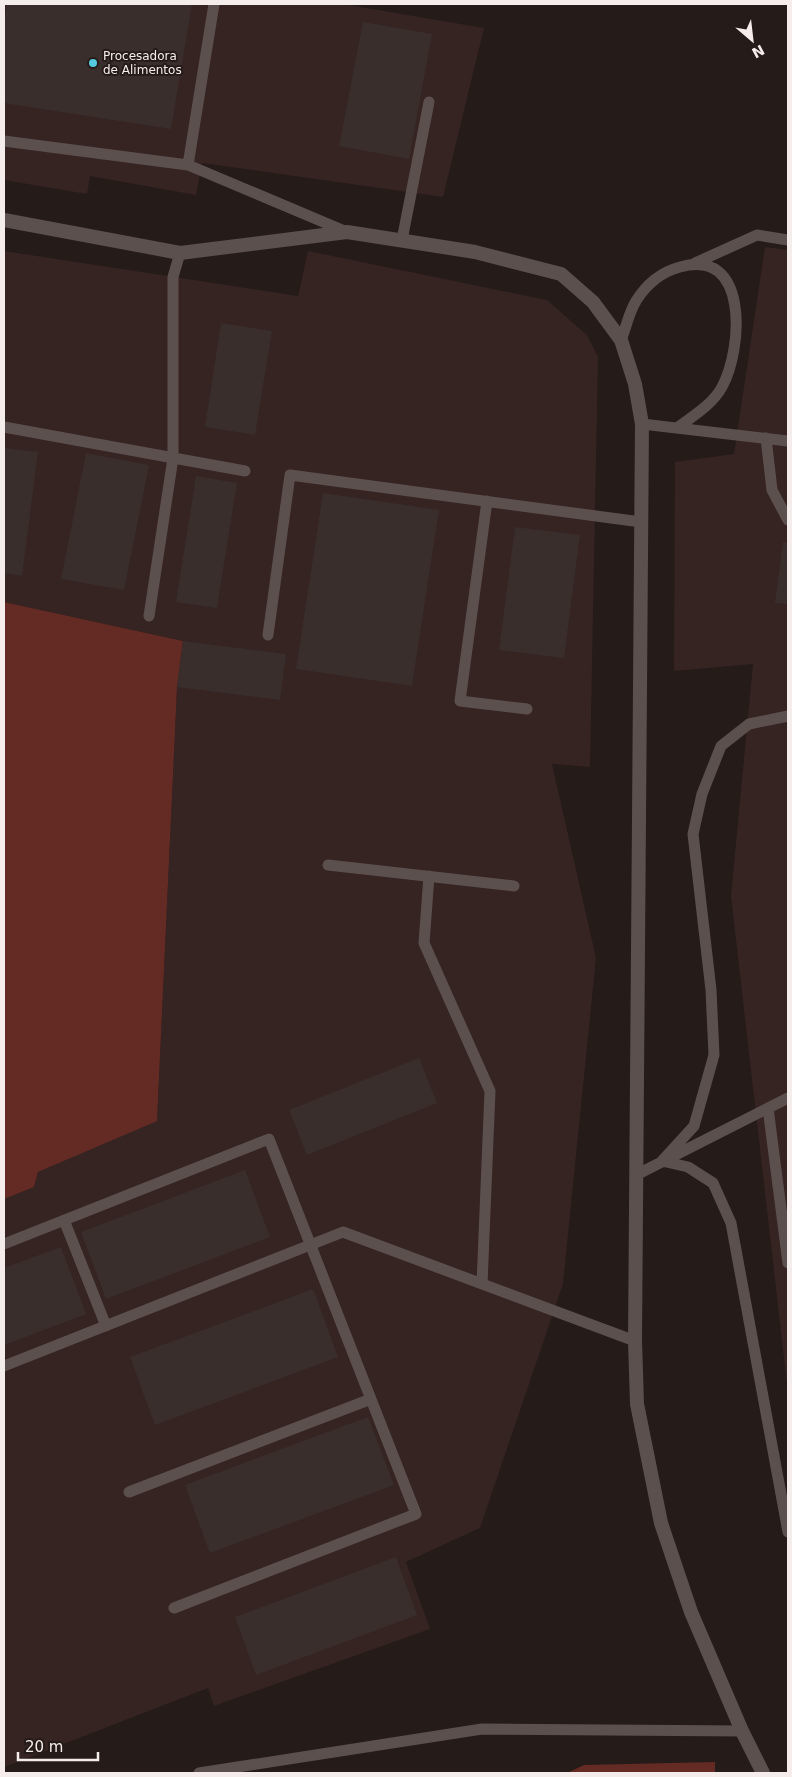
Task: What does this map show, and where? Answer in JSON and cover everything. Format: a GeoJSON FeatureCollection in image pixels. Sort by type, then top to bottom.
{"type":"FeatureCollection","features":[{"type":"Feature","properties":{"kind":"street"},"geometry":{"type":"LineString","coordinates":[[4,220],[180,253],[347,232],[475,252],[561,274],[593,302],[621,340],[635,384],[642,424],[635,1341],[638,1404],[660,1523],[690,1612],[742,1731],[763,1773]]}},
{"type":"Feature","properties":{"kind":"lane"},"geometry":{"type":"LineString","coordinates":[[188,165],[214,4]]}},
{"type":"Feature","properties":{"kind":"lane"},"geometry":{"type":"LineString","coordinates":[[402,240],[429,102]]}},
{"type":"Feature","properties":{"kind":"lane"},"geometry":{"type":"LineString","coordinates":[[4,141],[188,165],[347,232]]}},
{"type":"Feature","properties":{"kind":"lane"},"geometry":{"type":"LineString","coordinates":[[621,340],[635,302],[651,282],[672,269],[694,263],[757,236],[788,240]]}},
{"type":"Feature","properties":{"kind":"lane"},"geometry":{"type":"LineString","coordinates":[[149,616],[173,458],[173,277],[180,253]]}},
{"type":"Feature","properties":{"kind":"lane"},"geometry":{"type":"LineString","coordinates":[[677,428],[702,410],[721,388],[730,365],[736,335],[736,305],[729,282],[714,267],[694,263]]}},
{"type":"Feature","properties":{"kind":"lane"},"geometry":{"type":"LineString","coordinates":[[642,424],[788,441]]}},
{"type":"Feature","properties":{"kind":"lane"},"geometry":{"type":"LineString","coordinates":[[4,427],[245,471]]}},
{"type":"Feature","properties":{"kind":"lane"},"geometry":{"type":"LineString","coordinates":[[766,438],[772,490],[788,520]]}},
{"type":"Feature","properties":{"kind":"lane"},"geometry":{"type":"LineString","coordinates":[[268,635],[290,475],[641,522]]}},
{"type":"Feature","properties":{"kind":"lane"},"geometry":{"type":"LineString","coordinates":[[487,501],[460,701],[527,709]]}},
{"type":"Feature","properties":{"kind":"lane"},"geometry":{"type":"LineString","coordinates":[[662,1162],[694,1126],[714,1055],[711,990],[693,834],[702,794],[721,746],[749,724],[788,716]]}},
{"type":"Feature","properties":{"kind":"lane"},"geometry":{"type":"LineString","coordinates":[[328,865],[514,886]]}},
{"type":"Feature","properties":{"kind":"lane"},"geometry":{"type":"LineString","coordinates":[[429,876],[424,943],[490,1091],[482,1284]]}},
{"type":"Feature","properties":{"kind":"lane"},"geometry":{"type":"LineString","coordinates":[[636,1175],[788,1098]]}},
{"type":"Feature","properties":{"kind":"lane"},"geometry":{"type":"LineString","coordinates":[[768,1108],[788,1263]]}},
{"type":"Feature","properties":{"kind":"lane"},"geometry":{"type":"LineString","coordinates":[[4,1244],[269,1139],[416,1514],[174,1608]]}},
{"type":"Feature","properties":{"kind":"lane"},"geometry":{"type":"LineString","coordinates":[[662,1162],[688,1167],[713,1183],[731,1223],[788,1532]]}},
{"type":"Feature","properties":{"kind":"lane"},"geometry":{"type":"LineString","coordinates":[[64,1220],[106,1326]]}},
{"type":"Feature","properties":{"kind":"lane"},"geometry":{"type":"LineString","coordinates":[[4,1366],[343,1232],[635,1341]]}},
{"type":"Feature","properties":{"kind":"lane"},"geometry":{"type":"LineString","coordinates":[[129,1492],[371,1399]]}},
{"type":"Feature","properties":{"kind":"lane"},"geometry":{"type":"LineString","coordinates":[[199,1773],[482,1729],[742,1731]]}},
{"type":"Feature","properties":{"kind":"shaded area"},"geometry":{"type":"Polygon","coordinates":[[[4,4],[343,4],[484,28],[443,197],[202,163],[196,195],[90,176],[87,194],[4,180],[4,4]]]}},
{"type":"Feature","properties":{"kind":"shaded area"},"geometry":{"type":"Polygon","coordinates":[[[765,247],[788,250],[788,1393],[731,896],[753,664],[674,671],[675,462],[734,454],[765,247]]]}},
{"type":"Feature","properties":{"kind":"shaded area"},"geometry":{"type":"Polygon","coordinates":[[[4,251],[298,296],[308,251],[547,300],[587,335],[598,357],[590,767],[552,764],[596,958],[563,1284],[480,1528],[406,1562],[430,1629],[214,1706],[208,1688],[4,1767],[4,1199],[34,1187],[38,1172],[157,1120],[177,688],[183,641],[4,602],[4,251]]]}},
{"type":"Feature","properties":{"kind":"shaded area"},"geometry":{"type":"Polygon","coordinates":[[[4,602],[183,641],[177,688],[157,1121],[38,1172],[34,1187],[4,1199],[4,602]]]}},
{"type":"Feature","properties":{"kind":"shaded area"},"geometry":{"type":"Polygon","coordinates":[[[715,1762],[715,1773],[567,1773],[584,1765],[715,1762]]]}},
{"type":"Feature","properties":{"kind":"building","name":"Procesadora de Alimentos"},"geometry":{"type":"Polygon","coordinates":[[[7,4],[192,4],[171,129],[4,103],[4,23],[7,4]]]}},
{"type":"Feature","properties":{"kind":"building"},"geometry":{"type":"Polygon","coordinates":[[[363,22],[432,34],[409,159],[339,146],[363,22]]]}},
{"type":"Feature","properties":{"kind":"building"},"geometry":{"type":"Polygon","coordinates":[[[221,323],[272,331],[255,435],[205,427],[221,323]]]}},
{"type":"Feature","properties":{"kind":"building"},"geometry":{"type":"Polygon","coordinates":[[[4,448],[38,452],[22,576],[4,573],[4,448]]]}},
{"type":"Feature","properties":{"kind":"building"},"geometry":{"type":"Polygon","coordinates":[[[86,453],[149,465],[124,590],[61,579],[86,453]]]}},
{"type":"Feature","properties":{"kind":"building"},"geometry":{"type":"Polygon","coordinates":[[[196,476],[237,483],[217,608],[176,602],[196,476]]]}},
{"type":"Feature","properties":{"kind":"building"},"geometry":{"type":"Polygon","coordinates":[[[323,493],[439,510],[412,686],[296,669],[323,493]]]}},
{"type":"Feature","properties":{"kind":"building"},"geometry":{"type":"Polygon","coordinates":[[[515,527],[580,535],[564,658],[499,650],[515,527]]]}},
{"type":"Feature","properties":{"kind":"building"},"geometry":{"type":"Polygon","coordinates":[[[783,542],[788,543],[788,604],[775,603],[783,542]]]}},
{"type":"Feature","properties":{"kind":"building"},"geometry":{"type":"Polygon","coordinates":[[[183,641],[286,654],[280,700],[177,687],[183,641]]]}},
{"type":"Feature","properties":{"kind":"building"},"geometry":{"type":"Polygon","coordinates":[[[419,1058],[437,1103],[307,1155],[289,1110],[419,1058]]]}},
{"type":"Feature","properties":{"kind":"building"},"geometry":{"type":"Polygon","coordinates":[[[245,1170],[270,1237],[106,1299],[81,1232],[245,1170]]]}},
{"type":"Feature","properties":{"kind":"building"},"geometry":{"type":"Polygon","coordinates":[[[61,1247],[86,1314],[4,1345],[4,1268],[61,1247]]]}},
{"type":"Feature","properties":{"kind":"building"},"geometry":{"type":"Polygon","coordinates":[[[313,1289],[338,1357],[155,1425],[130,1357],[313,1289]]]}},
{"type":"Feature","properties":{"kind":"building"},"geometry":{"type":"Polygon","coordinates":[[[368,1417],[394,1485],[210,1553],[185,1485],[368,1417]]]}},
{"type":"Feature","properties":{"kind":"building"},"geometry":{"type":"Polygon","coordinates":[[[396,1557],[417,1615],[256,1675],[235,1617],[396,1557]]]}},
{"type":"Feature","properties":{"kind":"place","name":"Procesadora de Alimentos"},"geometry":{"type":"Point","coordinates":[93,63]}}]}
